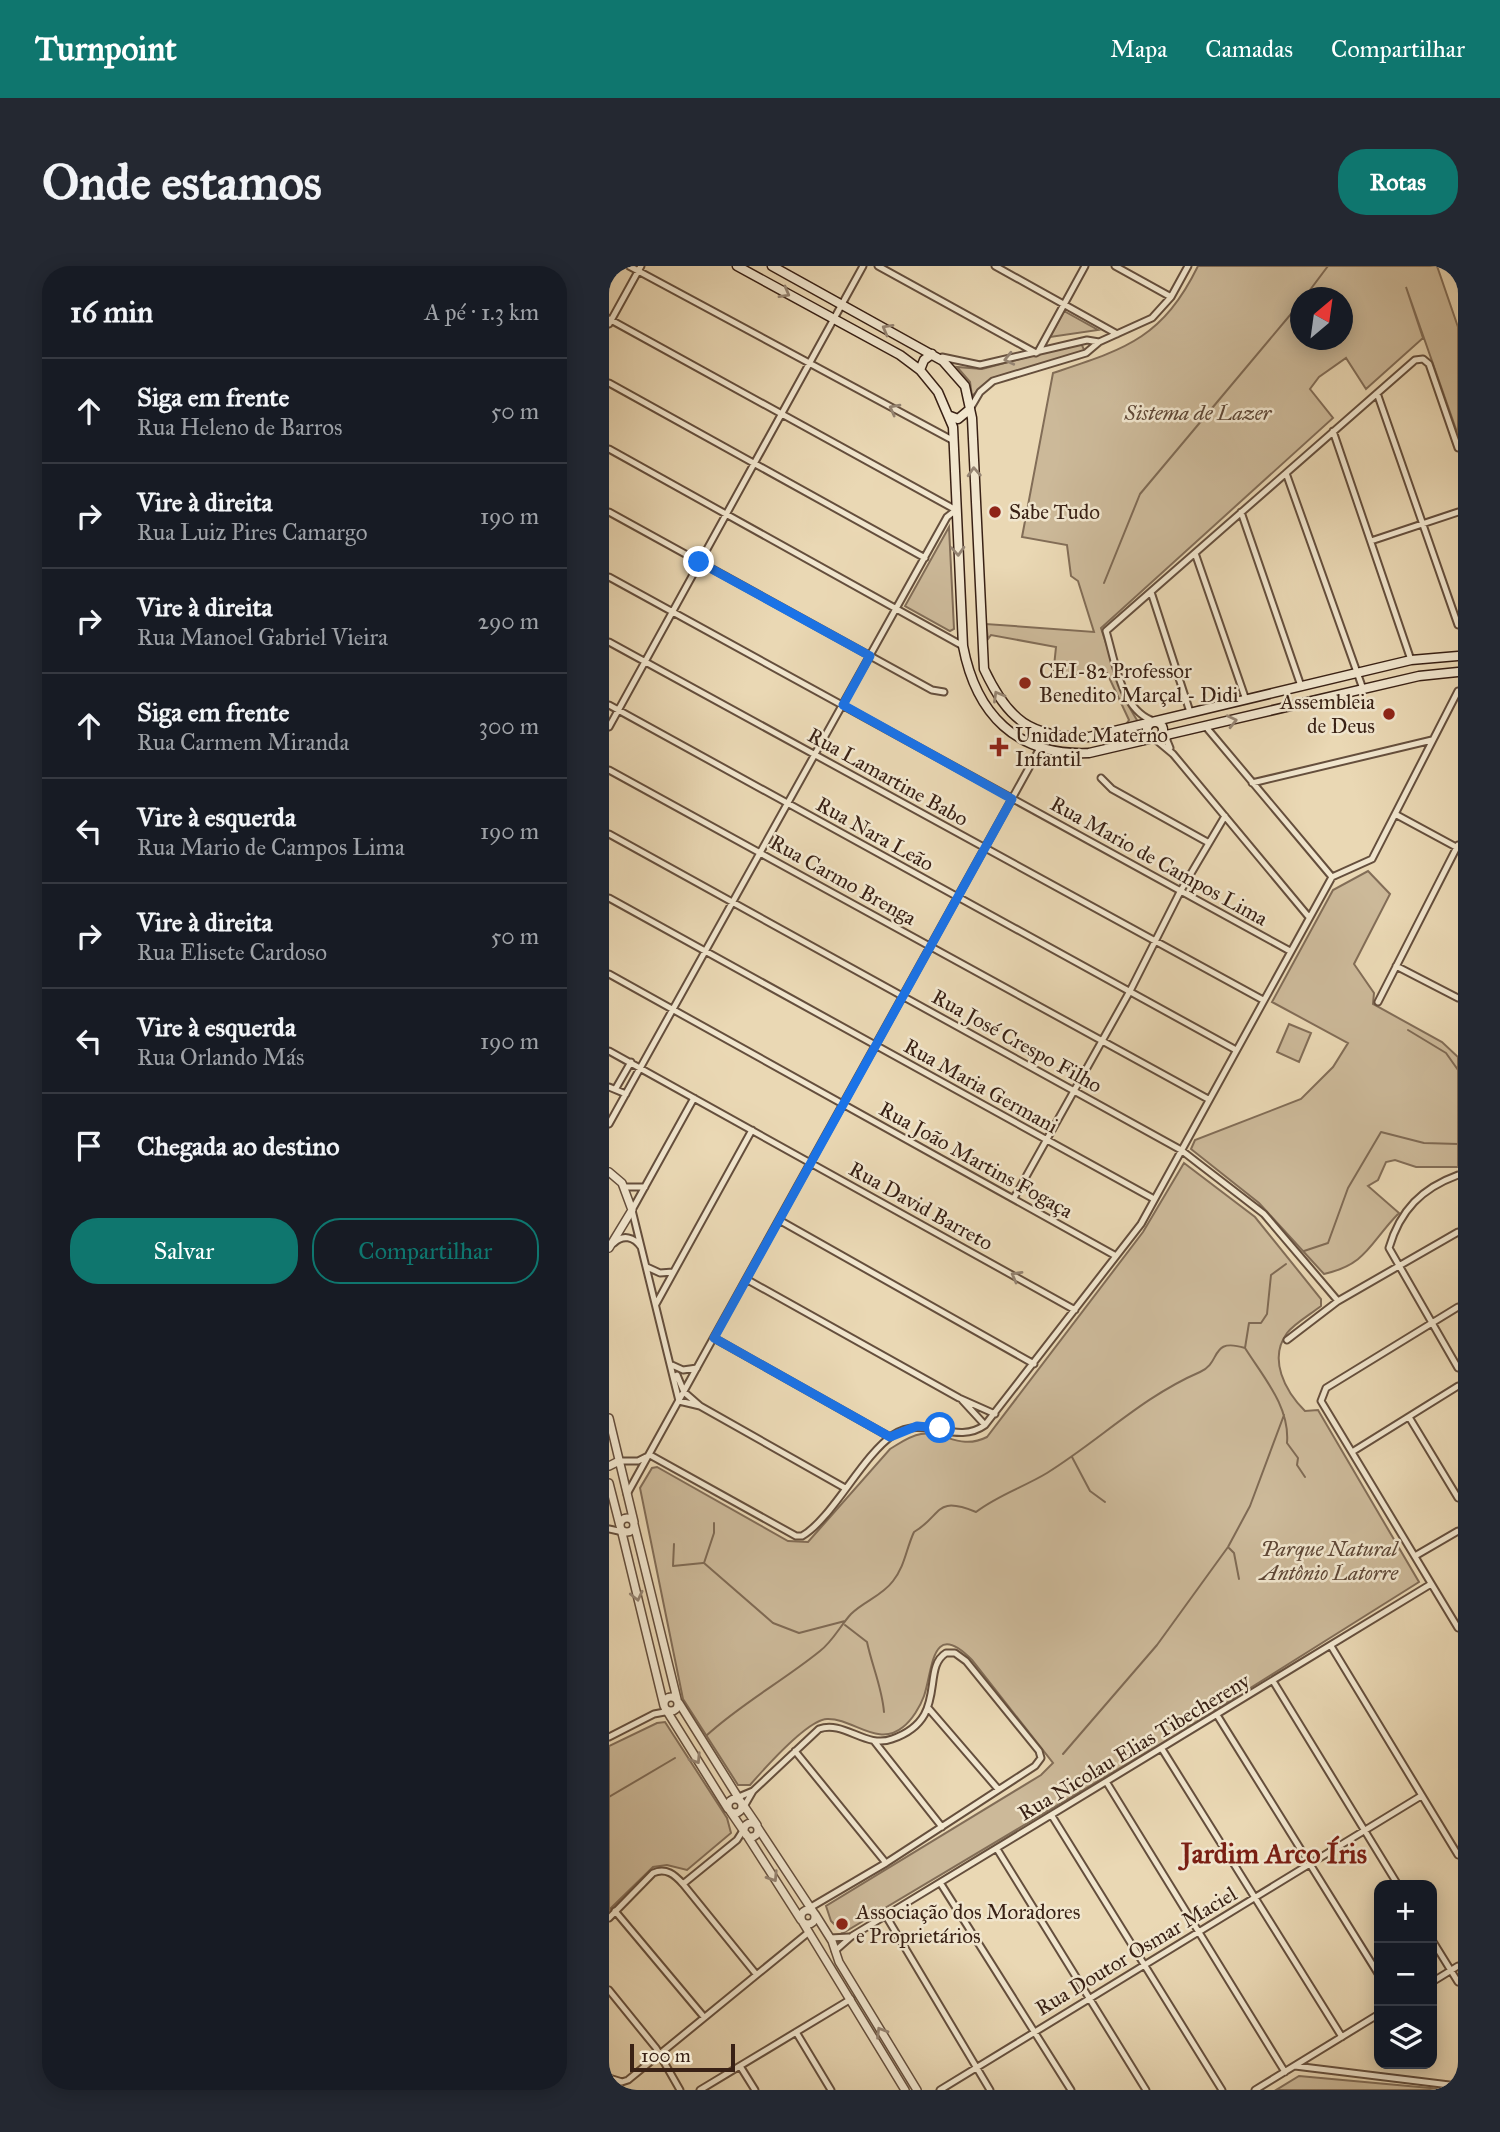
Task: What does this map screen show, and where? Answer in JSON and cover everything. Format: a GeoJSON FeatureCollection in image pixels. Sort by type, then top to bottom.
{"type":"FeatureCollection","features":[{"type":"Feature","properties":{"kind":"main road"},"geometry":{"type":"LineString","coordinates":[[737,266],[900,355],[920,370],[938,392],[950,416],[954,441],[963,646],[969,675],[988,712],[1020,738],[1040,748],[1089,753],[1419,676],[1458,672]]}},
{"type":"Feature","properties":{"kind":"main road"},"geometry":{"type":"LineString","coordinates":[[772,266],[932,354],[949,366],[965,386],[970,409],[983,669],[1000,702],[1012,716],[1063,738]]}},
{"type":"Feature","properties":{"kind":"main road"},"geometry":{"type":"LineString","coordinates":[[920,370],[924,360],[932,354]]}},
{"type":"Feature","properties":{"kind":"main road"},"geometry":{"type":"LineString","coordinates":[[950,416],[958,419],[970,409]]}},
{"type":"Feature","properties":{"kind":"main road"},"geometry":{"type":"LineString","coordinates":[[1040,748],[1051,738],[1089,737],[1411,660],[1458,656]]}},
{"type":"Feature","properties":{"kind":"main road"},"geometry":{"type":"LineString","coordinates":[[1436,658],[1458,665]]}},
{"type":"Feature","properties":{"kind":"main road"},"geometry":{"type":"LineString","coordinates":[[1154,723],[1167,734]]}},
{"type":"Feature","properties":{"kind":"main road"},"geometry":{"type":"LineString","coordinates":[[1154,723],[1147,733],[1154,739]]}},
{"type":"Feature","properties":{"kind":"street"},"geometry":{"type":"LineString","coordinates":[[629,266],[639,268],[808,364],[954,441]]}},
{"type":"Feature","properties":{"kind":"street"},"geometry":{"type":"LineString","coordinates":[[609,726],[863,266]]}},
{"type":"Feature","properties":{"kind":"street"},"geometry":{"type":"LineString","coordinates":[[878,266],[1037,353]]}},
{"type":"Feature","properties":{"kind":"street"},"geometry":{"type":"LineString","coordinates":[[995,266],[1117,334]]}},
{"type":"Feature","properties":{"kind":"street"},"geometry":{"type":"LineString","coordinates":[[1037,353],[1085,266]]}},
{"type":"Feature","properties":{"kind":"street"},"geometry":{"type":"LineString","coordinates":[[1115,266],[1171,297]]}},
{"type":"Feature","properties":{"kind":"street"},"geometry":{"type":"LineString","coordinates":[[970,409],[980,392],[993,381],[1086,353],[1099,342],[1152,318],[1171,297],[1188,266]]}},
{"type":"Feature","properties":{"kind":"street"},"geometry":{"type":"LineString","coordinates":[[609,1124],[947,517],[956,510],[610,321],[639,268]]}},
{"type":"Feature","properties":{"kind":"street"},"geometry":{"type":"LineString","coordinates":[[932,354],[957,363],[980,365],[1087,340],[1099,342]]}},
{"type":"Feature","properties":{"kind":"street"},"geometry":{"type":"LineString","coordinates":[[1154,723],[1143,717],[1130,704],[1106,632],[1415,360],[1423,359],[1429,364],[1458,448]]}},
{"type":"Feature","properties":{"kind":"street"},"geometry":{"type":"LineString","coordinates":[[609,383],[925,558]]}},
{"type":"Feature","properties":{"kind":"street"},"geometry":{"type":"LineString","coordinates":[[1377,393],[1425,523],[1458,625]]}},
{"type":"Feature","properties":{"kind":"street"},"geometry":{"type":"LineString","coordinates":[[1333,432],[1411,660]]}},
{"type":"Feature","properties":{"kind":"street"},"geometry":{"type":"LineString","coordinates":[[609,449],[947,634],[963,646]]}},
{"type":"Feature","properties":{"kind":"street"},"geometry":{"type":"LineString","coordinates":[[1286,473],[1363,689]]}},
{"type":"Feature","properties":{"kind":"street"},"geometry":{"type":"LineString","coordinates":[[609,512],[932,690],[944,692]]}},
{"type":"Feature","properties":{"kind":"street"},"geometry":{"type":"LineString","coordinates":[[1241,512],[1301,687]]}},
{"type":"Feature","properties":{"kind":"street"},"geometry":{"type":"LineString","coordinates":[[1371,541],[1458,512]]}},
{"type":"Feature","properties":{"kind":"street"},"geometry":{"type":"LineString","coordinates":[[1195,553],[1246,700]]}},
{"type":"Feature","properties":{"kind":"street","name":"Rua Mario de Campos Lima"},"geometry":{"type":"LineString","coordinates":[[609,577],[1290,951]]}},
{"type":"Feature","properties":{"kind":"street"},"geometry":{"type":"LineString","coordinates":[[1151,592],[1190,712]]}},
{"type":"Feature","properties":{"kind":"street"},"geometry":{"type":"LineString","coordinates":[[947,634],[956,634],[962,623]]}},
{"type":"Feature","properties":{"kind":"street","name":"Rua Lamartine Babo"},"geometry":{"type":"LineString","coordinates":[[609,642],[1263,1000]]}},
{"type":"Feature","properties":{"kind":"street"},"geometry":{"type":"LineString","coordinates":[[650,1455],[796,1536],[802,1536],[890,1437],[917,1426],[965,1434],[985,1425],[1141,1224],[1308,916],[1332,877],[1367,863],[1458,691]]}},
{"type":"Feature","properties":{"kind":"street","name":"Rua Nara Leão"},"geometry":{"type":"LineString","coordinates":[[609,705],[1236,1049]]}},
{"type":"Feature","properties":{"kind":"street"},"geometry":{"type":"LineString","coordinates":[[1206,727],[1332,877]]}},
{"type":"Feature","properties":{"kind":"street"},"geometry":{"type":"LineString","coordinates":[[1167,734],[1173,754]]}},
{"type":"Feature","properties":{"kind":"street"},"geometry":{"type":"LineString","coordinates":[[1154,739],[1173,754],[1308,916]]}},
{"type":"Feature","properties":{"kind":"street"},"geometry":{"type":"LineString","coordinates":[[1252,782],[1431,740]]}},
{"type":"Feature","properties":{"kind":"street"},"geometry":{"type":"LineString","coordinates":[[627,1494],[1040,748]]}},
{"type":"Feature","properties":{"kind":"street","name":"Rua Carmo Brenga"},"geometry":{"type":"LineString","coordinates":[[609,770],[1208,1099]]}},
{"type":"Feature","properties":{"kind":"street"},"geometry":{"type":"LineString","coordinates":[[1101,778],[1112,789],[1209,843]]}},
{"type":"Feature","properties":{"kind":"street"},"geometry":{"type":"LineString","coordinates":[[1378,1002],[1457,847],[1395,814]]}},
{"type":"Feature","properties":{"kind":"street"},"geometry":{"type":"LineString","coordinates":[[1014,1198],[1156,942],[1180,892],[1226,816]]}},
{"type":"Feature","properties":{"kind":"street","name":"Rua José Crespo Filho"},"geometry":{"type":"LineString","coordinates":[[609,834],[1181,1150],[1264,1214],[1338,1301]]}},
{"type":"Feature","properties":{"kind":"street","name":"Rua Maria Germani"},"geometry":{"type":"LineString","coordinates":[[609,898],[1154,1199]]}},
{"type":"Feature","properties":{"kind":"street"},"geometry":{"type":"LineString","coordinates":[[1396,966],[1458,998]]}},
{"type":"Feature","properties":{"kind":"street","name":"Rua João Martins Fogaça"},"geometry":{"type":"LineString","coordinates":[[609,974],[1116,1256]]}},
{"type":"Feature","properties":{"kind":"street","name":"Rua David Barreto"},"geometry":{"type":"LineString","coordinates":[[609,1051],[1075,1310]]}},
{"type":"Feature","properties":{"kind":"street"},"geometry":{"type":"LineString","coordinates":[[617,1088],[631,1062]]}},
{"type":"Feature","properties":{"kind":"street"},"geometry":{"type":"LineString","coordinates":[[609,1087],[617,1088],[626,1094]]}},
{"type":"Feature","properties":{"kind":"street"},"geometry":{"type":"LineString","coordinates":[[609,1249],[694,1098]]}},
{"type":"Feature","properties":{"kind":"street"},"geometry":{"type":"LineString","coordinates":[[656,1304],[752,1130]]}},
{"type":"Feature","properties":{"kind":"street"},"geometry":{"type":"LineString","coordinates":[[609,1172],[624,1186],[632,1210],[679,1401]]}},
{"type":"Feature","properties":{"kind":"street"},"geometry":{"type":"LineString","coordinates":[[1458,1175],[1417,1196],[1406,1209],[1389,1248],[1458,1368]]}},
{"type":"Feature","properties":{"kind":"street"},"geometry":{"type":"LineString","coordinates":[[624,1186],[645,1187]]}},
{"type":"Feature","properties":{"kind":"street"},"geometry":{"type":"LineString","coordinates":[[779,1220],[1034,1364]]}},
{"type":"Feature","properties":{"kind":"street"},"geometry":{"type":"LineString","coordinates":[[1287,1340],[1338,1301],[1458,1232]]}},
{"type":"Feature","properties":{"kind":"street"},"geometry":{"type":"LineString","coordinates":[[609,1249],[618,1239],[625,1237],[634,1240],[643,1249]]}},
{"type":"Feature","properties":{"kind":"street"},"geometry":{"type":"LineString","coordinates":[[647,1267],[660,1273],[673,1272]]}},
{"type":"Feature","properties":{"kind":"street"},"geometry":{"type":"LineString","coordinates":[[746,1279],[960,1398],[995,1414]]}},
{"type":"Feature","properties":{"kind":"street"},"geometry":{"type":"LineString","coordinates":[[1458,1307],[1326,1388],[1321,1401],[1458,1628]]}},
{"type":"Feature","properties":{"kind":"street"},"geometry":{"type":"LineString","coordinates":[[714,1338],[890,1437]]}},
{"type":"Feature","properties":{"kind":"street"},"geometry":{"type":"LineString","coordinates":[[672,1365],[683,1370],[697,1368]]}},
{"type":"Feature","properties":{"kind":"street"},"geometry":{"type":"LineString","coordinates":[[672,1365],[684,1392],[700,1406],[845,1488]]}},
{"type":"Feature","properties":{"kind":"street"},"geometry":{"type":"LineString","coordinates":[[1352,1452],[1458,1387]]}},
{"type":"Feature","properties":{"kind":"street"},"geometry":{"type":"LineString","coordinates":[[960,1398],[985,1425]]}},
{"type":"Feature","properties":{"kind":"street"},"geometry":{"type":"LineString","coordinates":[[679,1401],[700,1406]]}},
{"type":"Feature","properties":{"kind":"street"},"geometry":{"type":"LineString","coordinates":[[1409,1417],[1458,1498]]}},
{"type":"Feature","properties":{"kind":"street"},"geometry":{"type":"LineString","coordinates":[[609,1418],[678,1701],[740,1803],[830,1938],[916,2090]]}},
{"type":"Feature","properties":{"kind":"street"},"geometry":{"type":"LineString","coordinates":[[609,1465],[619,1461],[638,1461],[650,1455]]}},
{"type":"Feature","properties":{"kind":"street"},"geometry":{"type":"LineString","coordinates":[[609,1483],[666,1707],[851,1998],[905,2090]]}},
{"type":"Feature","properties":{"kind":"street"},"geometry":{"type":"LineString","coordinates":[[621,1527],[628,1518],[634,1523]]}},
{"type":"Feature","properties":{"kind":"street"},"geometry":{"type":"LineString","coordinates":[[609,1527],[632,1530],[634,1523]]}},
{"type":"Feature","properties":{"kind":"street"},"geometry":{"type":"LineString","coordinates":[[609,1527],[621,1527]]}},
{"type":"Feature","properties":{"kind":"street"},"geometry":{"type":"LineString","coordinates":[[1415,1556],[1458,1531]]}},
{"type":"Feature","properties":{"kind":"street","name":"Rua Nicolau Elias Tibechereny"},"geometry":{"type":"LineString","coordinates":[[835,1951],[852,1936],[1431,1584]]}},
{"type":"Feature","properties":{"kind":"street"},"geometry":{"type":"LineString","coordinates":[[1331,1646],[1458,1856]]}},
{"type":"Feature","properties":{"kind":"street"},"geometry":{"type":"LineString","coordinates":[[612,2080],[628,2080],[799,1940],[809,1931],[819,1900],[886,1863],[1035,1766],[1041,1758],[1039,1751],[967,1661],[954,1653],[942,1655],[936,1664],[929,1709],[921,1719],[894,1739],[874,1741],[825,1727],[814,1732],[740,1803],[735,1814],[729,1809]]}},
{"type":"Feature","properties":{"kind":"street"},"geometry":{"type":"LineString","coordinates":[[1273,1681],[1395,1880]]}},
{"type":"Feature","properties":{"kind":"street"},"geometry":{"type":"LineString","coordinates":[[610,1735],[666,1707],[670,1697],[678,1701]]}},
{"type":"Feature","properties":{"kind":"street"},"geometry":{"type":"LineString","coordinates":[[666,1707],[677,1709],[678,1701]]}},
{"type":"Feature","properties":{"kind":"street"},"geometry":{"type":"LineString","coordinates":[[929,1709],[998,1789]]}},
{"type":"Feature","properties":{"kind":"street"},"geometry":{"type":"LineString","coordinates":[[1217,1715],[1374,1967]]}},
{"type":"Feature","properties":{"kind":"street"},"geometry":{"type":"LineString","coordinates":[[874,1741],[942,1827]]}},
{"type":"Feature","properties":{"kind":"street"},"geometry":{"type":"LineString","coordinates":[[1162,1749],[1342,2037]]}},
{"type":"Feature","properties":{"kind":"street"},"geometry":{"type":"LineString","coordinates":[[795,1751],[886,1863]]}},
{"type":"Feature","properties":{"kind":"street"},"geometry":{"type":"LineString","coordinates":[[1107,1783],[1285,2072]]}},
{"type":"Feature","properties":{"kind":"street"},"geometry":{"type":"LineString","coordinates":[[729,1809],[729,1803],[740,1803],[753,1791]]}},
{"type":"Feature","properties":{"kind":"street","name":"Rua Doutor Osmar Maciel"},"geometry":{"type":"LineString","coordinates":[[940,2090],[1421,1796]]}},
{"type":"Feature","properties":{"kind":"street"},"geometry":{"type":"LineString","coordinates":[[1052,1816],[1222,2090]]}},
{"type":"Feature","properties":{"kind":"street"},"geometry":{"type":"LineString","coordinates":[[683,1884],[746,1834],[751,1823],[758,1827]]}},
{"type":"Feature","properties":{"kind":"street"},"geometry":{"type":"LineString","coordinates":[[746,1834],[757,1835],[758,1827]]}},
{"type":"Feature","properties":{"kind":"street"},"geometry":{"type":"LineString","coordinates":[[997,1849],[1146,2090]]}},
{"type":"Feature","properties":{"kind":"street"},"geometry":{"type":"LineString","coordinates":[[609,1918],[653,1873],[670,1873],[683,1884],[756,1974]]}},
{"type":"Feature","properties":{"kind":"street"},"geometry":{"type":"LineString","coordinates":[[941,1884],[1071,2090]]}},
{"type":"Feature","properties":{"kind":"street"},"geometry":{"type":"LineString","coordinates":[[803,1895],[819,1900]]}},
{"type":"Feature","properties":{"kind":"street"},"geometry":{"type":"LineString","coordinates":[[615,1911],[704,2017]]}},
{"type":"Feature","properties":{"kind":"street"},"geometry":{"type":"LineString","coordinates":[[802,1921],[812,1924],[813,1912]]}},
{"type":"Feature","properties":{"kind":"street"},"geometry":{"type":"LineString","coordinates":[[799,1940],[802,1921],[813,1912]]}},
{"type":"Feature","properties":{"kind":"street"},"geometry":{"type":"LineString","coordinates":[[886,1916],[990,2090]]}},
{"type":"Feature","properties":{"kind":"street","name":"Rua Nicolau Elias Tibechereny"},"geometry":{"type":"LineString","coordinates":[[830,1938],[852,1936]]}},
{"type":"Feature","properties":{"kind":"street"},"geometry":{"type":"LineString","coordinates":[[799,1940],[810,1939],[816,1942]]}},
{"type":"Feature","properties":{"kind":"street"},"geometry":{"type":"LineString","coordinates":[[1434,1943],[1458,1982]]}},
{"type":"Feature","properties":{"kind":"street"},"geometry":{"type":"LineString","coordinates":[[1437,1979],[1458,1966]]}},
{"type":"Feature","properties":{"kind":"street"},"geometry":{"type":"LineString","coordinates":[[609,1990],[659,2054],[680,2090]]}},
{"type":"Feature","properties":{"kind":"street"},"geometry":{"type":"LineString","coordinates":[[700,2090],[851,1998]]}},
{"type":"Feature","properties":{"kind":"street"},"geometry":{"type":"LineString","coordinates":[[1255,2090],[1374,2017]]}},
{"type":"Feature","properties":{"kind":"street"},"geometry":{"type":"LineString","coordinates":[[796,2032],[831,2090]]}},
{"type":"Feature","properties":{"kind":"street"},"geometry":{"type":"LineString","coordinates":[[740,2066],[755,2090]]}},
{"type":"Feature","properties":{"kind":"street"},"geometry":{"type":"LineString","coordinates":[[1295,2066],[1458,2086]]}},
{"type":"Feature","properties":{"kind":"green space","name":"Sistema de Lazer"},"geometry":{"type":"Polygon","coordinates":[[[1198,266],[1437,266],[1458,327],[1458,435],[1406,287],[1423,338],[1366,389],[1346,358],[1319,377],[1310,389],[1333,418],[1101,628],[1124,698],[1138,722],[1125,726],[1129,720],[1107,673],[1053,676],[1056,647],[991,635],[988,639],[986,624],[1094,632],[1078,581],[1071,576],[1067,545],[1022,537],[1053,373],[1121,348],[1155,326],[1170,310],[1198,266]]]}},
{"type":"Feature","properties":{"kind":"green space"},"geometry":{"type":"Polygon","coordinates":[[[1064,311],[1098,330],[1050,337],[1064,311]]]}},
{"type":"Feature","properties":{"kind":"green space"},"geometry":{"type":"Polygon","coordinates":[[[1081,343],[1085,352],[993,378],[972,396],[970,382],[957,367],[982,369],[1081,343]]]}},
{"type":"Feature","properties":{"kind":"green space"},"geometry":{"type":"Polygon","coordinates":[[[949,527],[954,629],[950,631],[905,606],[949,527]]]}},
{"type":"Feature","properties":{"kind":"green space"},"geometry":{"type":"Polygon","coordinates":[[[1368,871],[1390,894],[1354,964],[1374,993],[1373,1004],[1442,1042],[1458,1057],[1458,1167],[1416,1167],[1395,1160],[1386,1162],[1378,1180],[1368,1186],[1399,1213],[1359,1258],[1339,1270],[1324,1274],[1259,1203],[1191,1149],[1195,1140],[1301,1099],[1333,1067],[1348,1043],[1272,1002],[1333,890],[1368,871]]]}},
{"type":"Feature","properties":{"kind":"green space"},"geometry":{"type":"Polygon","coordinates":[[[1289,1024],[1311,1033],[1299,1062],[1277,1052],[1289,1024]]]}},
{"type":"Feature","properties":{"kind":"green space","name":"Parque Natural Antônio Latorre"},"geometry":{"type":"Polygon","coordinates":[[[1184,1163],[1255,1217],[1321,1299],[1321,1306],[1290,1329],[1281,1343],[1281,1374],[1291,1394],[1305,1411],[1318,1410],[1419,1582],[1177,1734],[843,1933],[831,1921],[826,1906],[1041,1775],[1053,1763],[972,1660],[959,1648],[948,1644],[941,1646],[936,1652],[922,1700],[913,1717],[903,1727],[894,1733],[884,1734],[837,1720],[819,1721],[786,1746],[750,1785],[738,1785],[683,1699],[640,1488],[652,1468],[657,1467],[788,1541],[808,1542],[890,1449],[901,1442],[921,1434],[968,1442],[987,1437],[1143,1232],[1184,1163]]]}},
{"type":"Feature","properties":{"kind":"green space"},"geometry":{"type":"Polygon","coordinates":[[[665,1722],[727,1818],[731,1833],[687,1870],[667,1865],[653,1867],[609,1910],[609,1746],[657,1723],[665,1722]]]}},
{"type":"Feature","properties":{"kind":"green space"},"geometry":{"type":"Polygon","coordinates":[[[1299,2076],[1452,2090],[1276,2090],[1299,2076]]]}},
{"type":"Feature","properties":{"kind":"waterway"},"geometry":{"type":"LineString","coordinates":[[1312,287],[1328,266]]}},
{"type":"Feature","properties":{"kind":"waterway"},"geometry":{"type":"LineString","coordinates":[[1104,583],[1140,494],[1290,315]]}},
{"type":"Feature","properties":{"kind":"waterway"},"geometry":{"type":"LineString","coordinates":[[1408,1030],[1446,1053],[1458,1070]]}},
{"type":"Feature","properties":{"kind":"waterway"},"geometry":{"type":"LineString","coordinates":[[1304,1251],[1328,1243],[1348,1188],[1381,1132],[1424,1143],[1458,1144]]}},
{"type":"Feature","properties":{"kind":"waterway"},"geometry":{"type":"LineString","coordinates":[[707,1735],[820,1651],[851,1614],[889,1586],[900,1569],[914,1532],[940,1509],[953,1506],[976,1512],[1047,1473],[1140,1406],[1207,1368],[1221,1348],[1245,1348],[1249,1323],[1261,1323],[1267,1314],[1271,1275],[1286,1264]]}},
{"type":"Feature","properties":{"kind":"waterway"},"geometry":{"type":"LineString","coordinates":[[1245,1348],[1280,1405],[1287,1430],[1287,1443],[1298,1458],[1297,1465],[1305,1477]]}},
{"type":"Feature","properties":{"kind":"waterway"},"geometry":{"type":"LineString","coordinates":[[1063,1754],[1157,1645],[1228,1547],[1250,1506],[1284,1415]]}},
{"type":"Feature","properties":{"kind":"waterway"},"geometry":{"type":"LineString","coordinates":[[1072,1457],[1090,1491],[1105,1502]]}},
{"type":"Feature","properties":{"kind":"waterway"},"geometry":{"type":"LineString","coordinates":[[714,1523],[714,1533],[704,1563],[773,1623],[799,1633],[845,1621]]}},
{"type":"Feature","properties":{"kind":"waterway"},"geometry":{"type":"LineString","coordinates":[[674,1544],[673,1566],[703,1563]]}},
{"type":"Feature","properties":{"kind":"waterway"},"geometry":{"type":"LineString","coordinates":[[1229,1548],[1234,1553],[1239,1579]]}},
{"type":"Feature","properties":{"kind":"waterway"},"geometry":{"type":"LineString","coordinates":[[845,1625],[867,1642],[884,1712]]}},
{"type":"Feature","properties":{"kind":"waterway"},"geometry":{"type":"LineString","coordinates":[[609,1797],[675,1758]]}},
{"type":"Feature","properties":{"kind":"place","name":"Sabe Tudo"},"geometry":{"type":"Point","coordinates":[995,512]}},
{"type":"Feature","properties":{"kind":"place","name":"CEI-82 Professor Benedito Marçal - Didi"},"geometry":{"type":"Point","coordinates":[1025,683]}},
{"type":"Feature","properties":{"kind":"place","name":"Assembleia de Deus"},"geometry":{"type":"Point","coordinates":[1389,714]}},
{"type":"Feature","properties":{"kind":"place","name":"Unidade Materno Infantil"},"geometry":{"type":"Point","coordinates":[999,747]}},
{"type":"Feature","properties":{"kind":"place","name":"Associação dos Moradores e Proprietários"},"geometry":{"type":"Point","coordinates":[842,1924]}},
{"type":"Feature","properties":{"kind":"district","name":"Jardim Arco Íris"},"geometry":{"type":"Point","coordinates":[1274,1853]}},
{"type":"Feature","properties":{"kind":"route"},"geometry":{"type":"LineString","coordinates":[[699,562],[870,656],[843,705],[1012,799],[714,1338],[890,1437],[917,1426],[940,1428]]}}]}
